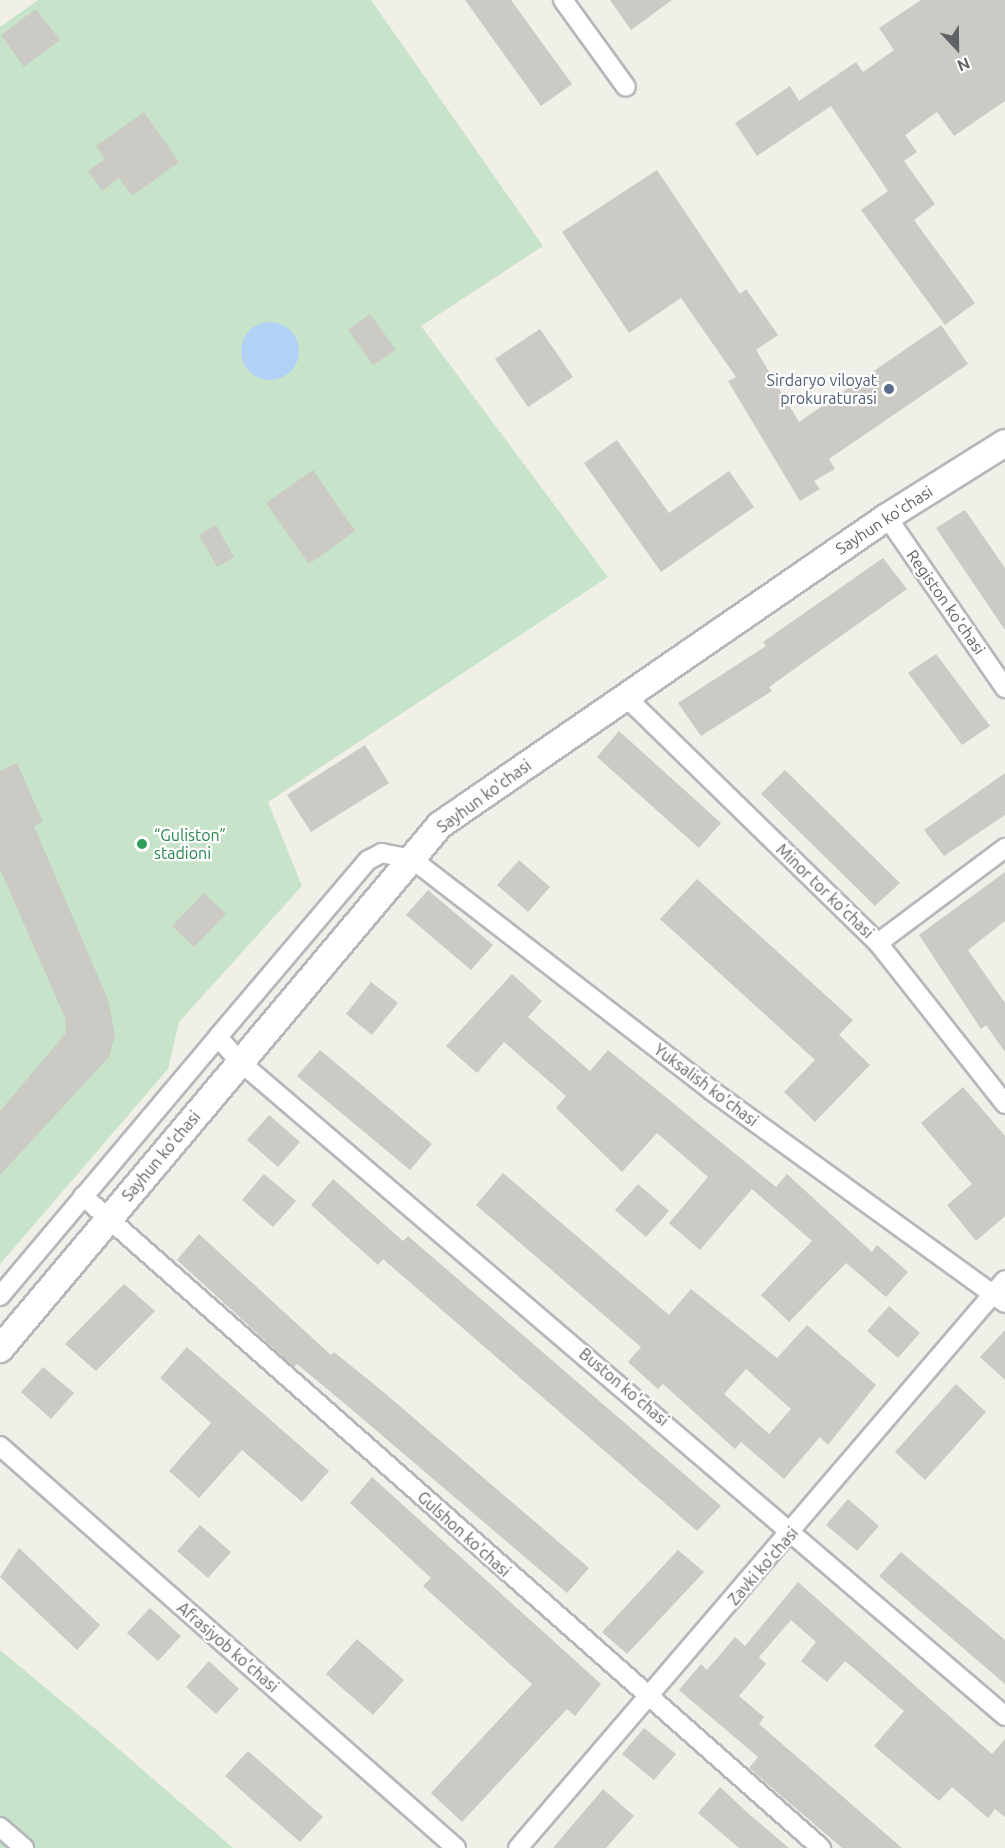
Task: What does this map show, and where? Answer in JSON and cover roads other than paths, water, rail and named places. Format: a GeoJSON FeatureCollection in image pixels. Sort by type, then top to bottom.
{"type":"FeatureCollection","features":[{"type":"Feature","properties":{"kind":"street"},"geometry":{"type":"LineString","coordinates":[[563,0],[626,87]]}},
{"type":"Feature","properties":{"kind":"street","name":"Sayhun ko'chasi"},"geometry":{"type":"LineString","coordinates":[[0,1349],[239,1061],[440,825],[887,517],[1005,443]]}},
{"type":"Feature","properties":{"kind":"street","name":"Registon ko'chasi"},"geometry":{"type":"LineString","coordinates":[[887,517],[1005,688]]}},
{"type":"Feature","properties":{"kind":"street","name":"Minor tor ko'chasi"},"geometry":{"type":"LineString","coordinates":[[625,696],[878,943],[1005,1104]]}},
{"type":"Feature","properties":{"kind":"street"},"geometry":{"type":"LineString","coordinates":[[878,943],[1005,848]]}},
{"type":"Feature","properties":{"kind":"street"},"geometry":{"type":"LineString","coordinates":[[0,1296],[368,860],[382,853],[412,859]]}},
{"type":"Feature","properties":{"kind":"street","name":"Yuksalish ko'chasi"},"geometry":{"type":"LineString","coordinates":[[412,859],[711,1090],[1001,1292]]}},
{"type":"Feature","properties":{"kind":"street","name":"Buston ko'chasi"},"geometry":{"type":"LineString","coordinates":[[218,1036],[239,1061],[794,1531],[1005,1716]]}},
{"type":"Feature","properties":{"kind":"street","name":"Gulshon ko'chasi"},"geometry":{"type":"LineString","coordinates":[[83,1196],[821,1848]]}},
{"type":"Feature","properties":{"kind":"street","name":"Zavki ko'chasi"},"geometry":{"type":"LineString","coordinates":[[518,1848],[1001,1292]]}},
{"type":"Feature","properties":{"kind":"street","name":"Afrasiyob ko'chasi"},"geometry":{"type":"LineString","coordinates":[[0,1446],[456,1848]]}},
{"type":"Feature","properties":{"kind":"street"},"geometry":{"type":"LineString","coordinates":[[0,1827],[24,1848]]}},
{"type":"Feature","properties":{"kind":"water"},"geometry":{"type":"Polygon","coordinates":[[[264,322],[276,322],[291,330],[299,345],[299,357],[291,372],[276,380],[264,380],[249,372],[241,357],[241,345],[249,330],[264,322]]]}},
{"type":"Feature","properties":{"kind":"place","name":"Sirdaryo viloyat prokuraturasi"},"geometry":{"type":"Point","coordinates":[889,389]}},
{"type":"Feature","properties":{"kind":"place","name":"“Guliston” stadioni"},"geometry":{"type":"Point","coordinates":[142,844]}}]}
